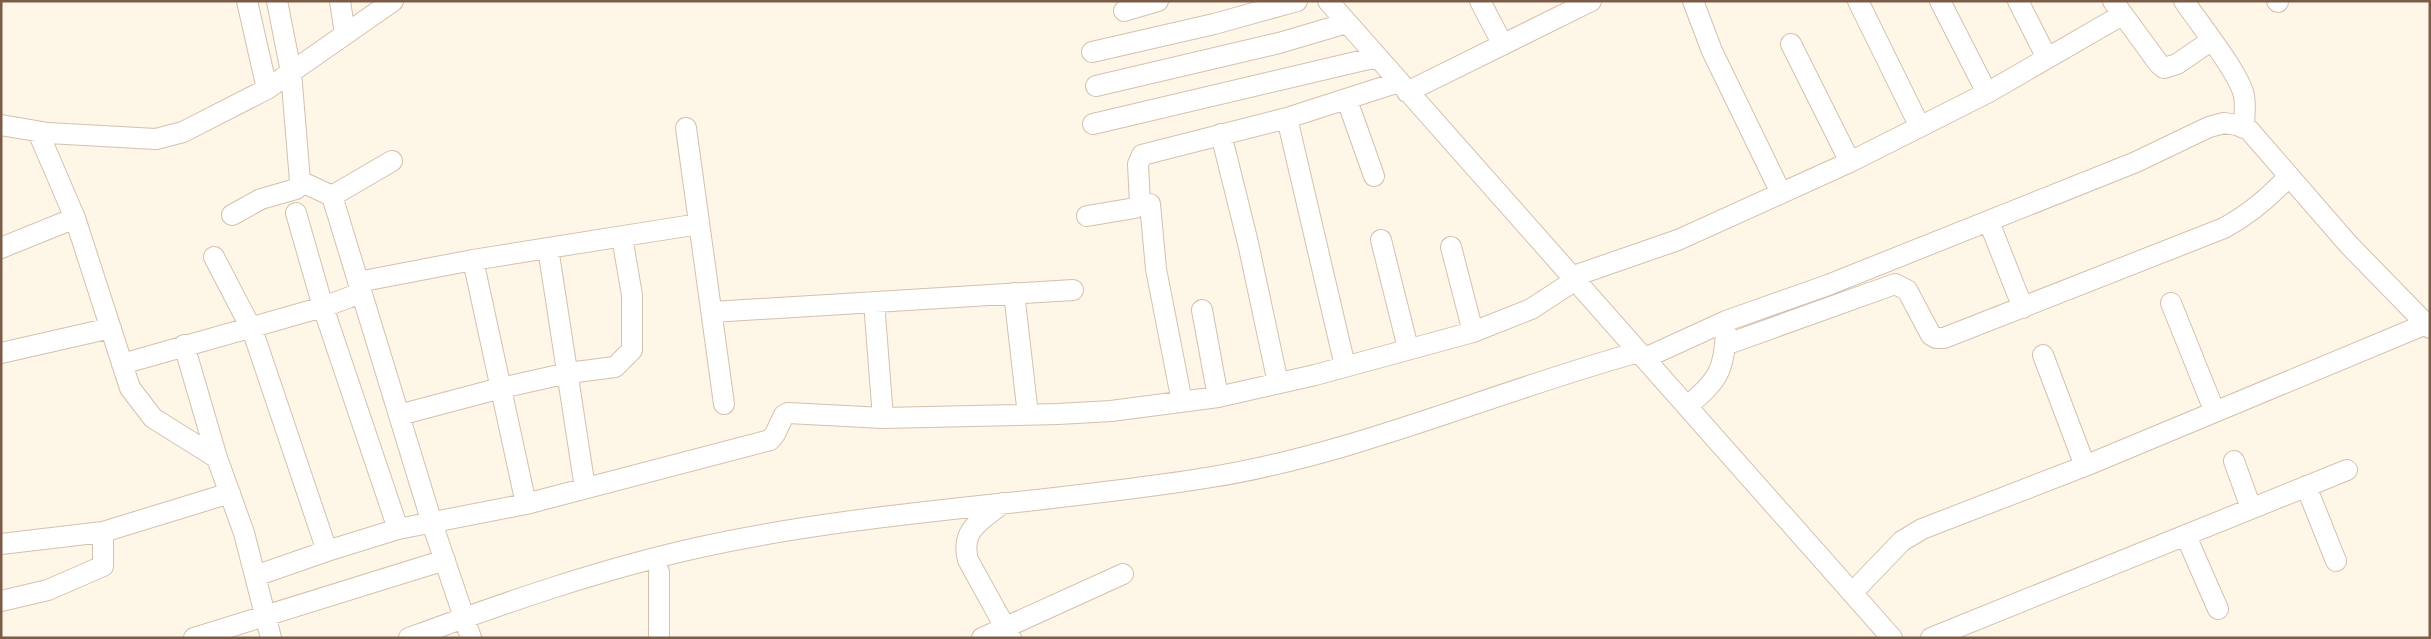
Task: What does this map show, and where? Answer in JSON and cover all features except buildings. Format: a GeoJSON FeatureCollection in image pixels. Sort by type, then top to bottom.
{"type":"FeatureCollection","features":[{"type":"Feature","properties":{"kind":"street"},"geometry":{"type":"LineString","coordinates":[[247,1],[267,89]]}},
{"type":"Feature","properties":{"kind":"street"},"geometry":{"type":"LineString","coordinates":[[232,214],[261,199],[296,189],[300,181],[291,72],[277,1]]}},
{"type":"Feature","properties":{"kind":"street"},"geometry":{"type":"LineString","coordinates":[[340,1],[345,34]]}},
{"type":"Feature","properties":{"kind":"street"},"geometry":{"type":"LineString","coordinates":[[1124,10],[1158,1]]}},
{"type":"Feature","properties":{"kind":"street"},"geometry":{"type":"LineString","coordinates":[[1092,52],[1214,24],[1297,1]]}},
{"type":"Feature","properties":{"kind":"street"},"geometry":{"type":"LineString","coordinates":[[1480,1],[1503,45]]}},
{"type":"Feature","properties":{"kind":"street"},"geometry":{"type":"LineString","coordinates":[[1088,216],[1135,208],[1140,204],[1138,164],[1142,155],[1287,118],[1347,100],[1403,87],[1503,45],[1591,1]]}},
{"type":"Feature","properties":{"kind":"street"},"geometry":{"type":"LineString","coordinates":[[1693,1],[1712,51],[1781,193]]}},
{"type":"Feature","properties":{"kind":"street"},"geometry":{"type":"LineString","coordinates":[[1858,1],[1920,127]]}},
{"type":"Feature","properties":{"kind":"street"},"geometry":{"type":"LineString","coordinates":[[1940,1],[1987,93]]}},
{"type":"Feature","properties":{"kind":"street"},"geometry":{"type":"LineString","coordinates":[[2018,1],[2047,58]]}},
{"type":"Feature","properties":{"kind":"street"},"geometry":{"type":"LineString","coordinates":[[2184,1],[2224,57],[2241,88],[2244,96],[2244,128]]}},
{"type":"Feature","properties":{"kind":"street"},"geometry":{"type":"LineString","coordinates":[[1,125],[38,132],[156,139],[183,132],[267,89],[386,3]]}},
{"type":"Feature","properties":{"kind":"street"},"geometry":{"type":"LineString","coordinates":[[255,576],[327,550],[398,530],[526,504],[770,440],[775,434],[784,414],[788,413],[883,418],[1111,412],[1218,396],[1278,383],[1473,332],[1531,309],[1572,279],[1678,240],[1850,162],[1920,127],[1987,93],[2047,58],[2117,8],[2158,64],[2164,68],[2177,64],[2212,40]]}},
{"type":"Feature","properties":{"kind":"street"},"geometry":{"type":"LineString","coordinates":[[1096,86],[1279,43],[1340,9],[1403,87],[1892,638]]}},
{"type":"Feature","properties":{"kind":"street"},"geometry":{"type":"LineString","coordinates":[[1791,44],[1850,162]]}},
{"type":"Feature","properties":{"kind":"street"},"geometry":{"type":"LineString","coordinates":[[1093,124],[1377,57]]}},
{"type":"Feature","properties":{"kind":"street"},"geometry":{"type":"LineString","coordinates":[[1347,100],[1374,176]]}},
{"type":"Feature","properties":{"kind":"street"},"geometry":{"type":"LineString","coordinates":[[1287,118],[1345,366]]}},
{"type":"Feature","properties":{"kind":"street"},"geometry":{"type":"LineString","coordinates":[[409,638],[465,617],[602,572],[701,547],[780,532],[1211,478],[1286,463],[1333,451],[1726,321],[1828,285],[1990,222],[2136,162],[2209,127],[2224,123],[2250,130],[2349,245],[2428,326],[2214,410],[2085,466],[1922,530],[1902,541],[1852,593]]}},
{"type":"Feature","properties":{"kind":"street"},"geometry":{"type":"LineString","coordinates":[[686,128],[724,404]]}},
{"type":"Feature","properties":{"kind":"street"},"geometry":{"type":"LineString","coordinates":[[38,132],[75,218],[130,388],[153,418],[217,458]]}},
{"type":"Feature","properties":{"kind":"street"},"geometry":{"type":"LineString","coordinates":[[1221,134],[1248,243],[1278,383]]}},
{"type":"Feature","properties":{"kind":"street"},"geometry":{"type":"LineString","coordinates":[[332,196],[392,161]]}},
{"type":"Feature","properties":{"kind":"street"},"geometry":{"type":"LineString","coordinates":[[1725,345],[1888,285],[1902,286],[1907,290],[1931,335],[1936,338],[1952,336],[2224,228],[2269,198],[2289,176]]}},
{"type":"Feature","properties":{"kind":"street"},"geometry":{"type":"LineString","coordinates":[[300,181],[332,196],[432,523],[471,638]]}},
{"type":"Feature","properties":{"kind":"street"},"geometry":{"type":"LineString","coordinates":[[1150,204],[1156,269],[1182,402]]}},
{"type":"Feature","properties":{"kind":"street"},"geometry":{"type":"LineString","coordinates":[[296,213],[323,307],[398,530]]}},
{"type":"Feature","properties":{"kind":"street"},"geometry":{"type":"LineString","coordinates":[[1,248],[75,218]]}},
{"type":"Feature","properties":{"kind":"street"},"geometry":{"type":"LineString","coordinates":[[1990,222],[2023,308]]}},
{"type":"Feature","properties":{"kind":"street"},"geometry":{"type":"LineString","coordinates":[[122,364],[250,326],[323,307],[360,287],[473,260],[700,224]]}},
{"type":"Feature","properties":{"kind":"street"},"geometry":{"type":"LineString","coordinates":[[399,415],[501,388],[568,373],[615,367],[632,350],[632,295],[622,237]]}},
{"type":"Feature","properties":{"kind":"street"},"geometry":{"type":"LineString","coordinates":[[1381,240],[1408,348]]}},
{"type":"Feature","properties":{"kind":"street"},"geometry":{"type":"LineString","coordinates":[[1451,246],[1473,332]]}},
{"type":"Feature","properties":{"kind":"street"},"geometry":{"type":"LineString","coordinates":[[548,248],[585,488]]}},
{"type":"Feature","properties":{"kind":"street"},"geometry":{"type":"LineString","coordinates":[[214,257],[250,326],[327,550]]}},
{"type":"Feature","properties":{"kind":"street"},"geometry":{"type":"LineString","coordinates":[[473,260],[526,504]]}},
{"type":"Feature","properties":{"kind":"street"},"geometry":{"type":"LineString","coordinates":[[712,312],[1073,290]]}},
{"type":"Feature","properties":{"kind":"street"},"geometry":{"type":"LineString","coordinates":[[1014,293],[1028,415]]}},
{"type":"Feature","properties":{"kind":"street"},"geometry":{"type":"LineString","coordinates":[[874,302],[883,418]]}},
{"type":"Feature","properties":{"kind":"street"},"geometry":{"type":"LineString","coordinates":[[2170,303],[2214,410]]}},
{"type":"Feature","properties":{"kind":"street"},"geometry":{"type":"LineString","coordinates":[[1202,310],[1218,396]]}},
{"type":"Feature","properties":{"kind":"street"},"geometry":{"type":"LineString","coordinates":[[1688,406],[1719,375],[1725,359],[1726,321]]}},
{"type":"Feature","properties":{"kind":"street"},"geometry":{"type":"LineString","coordinates":[[1,353],[110,328]]}},
{"type":"Feature","properties":{"kind":"street"},"geometry":{"type":"LineString","coordinates":[[184,345],[217,458],[244,534],[271,638]]}},
{"type":"Feature","properties":{"kind":"street"},"geometry":{"type":"LineString","coordinates":[[2043,355],[2085,466]]}},
{"type":"Feature","properties":{"kind":"street"},"geometry":{"type":"LineString","coordinates":[[2234,461],[2252,508]]}},
{"type":"Feature","properties":{"kind":"street"},"geometry":{"type":"LineString","coordinates":[[1931,638],[2347,470]]}},
{"type":"Feature","properties":{"kind":"street"},"geometry":{"type":"LineString","coordinates":[[2306,486],[2336,561]]}},
{"type":"Feature","properties":{"kind":"street"},"geometry":{"type":"LineString","coordinates":[[1,544],[103,532],[230,493]]}},
{"type":"Feature","properties":{"kind":"street"},"geometry":{"type":"LineString","coordinates":[[1004,503],[974,527],[966,537],[965,549],[968,560],[1008,633]]}},
{"type":"Feature","properties":{"kind":"street"},"geometry":{"type":"LineString","coordinates":[[1,601],[48,590],[103,566],[103,532]]}},
{"type":"Feature","properties":{"kind":"street"},"geometry":{"type":"LineString","coordinates":[[2186,536],[2218,609]]}},
{"type":"Feature","properties":{"kind":"street"},"geometry":{"type":"LineString","coordinates":[[194,638],[445,560]]}},
{"type":"Feature","properties":{"kind":"street"},"geometry":{"type":"LineString","coordinates":[[659,572],[659,638]]}},
{"type":"Feature","properties":{"kind":"street"},"geometry":{"type":"LineString","coordinates":[[982,638],[1008,633],[1123,574]]}}]}
